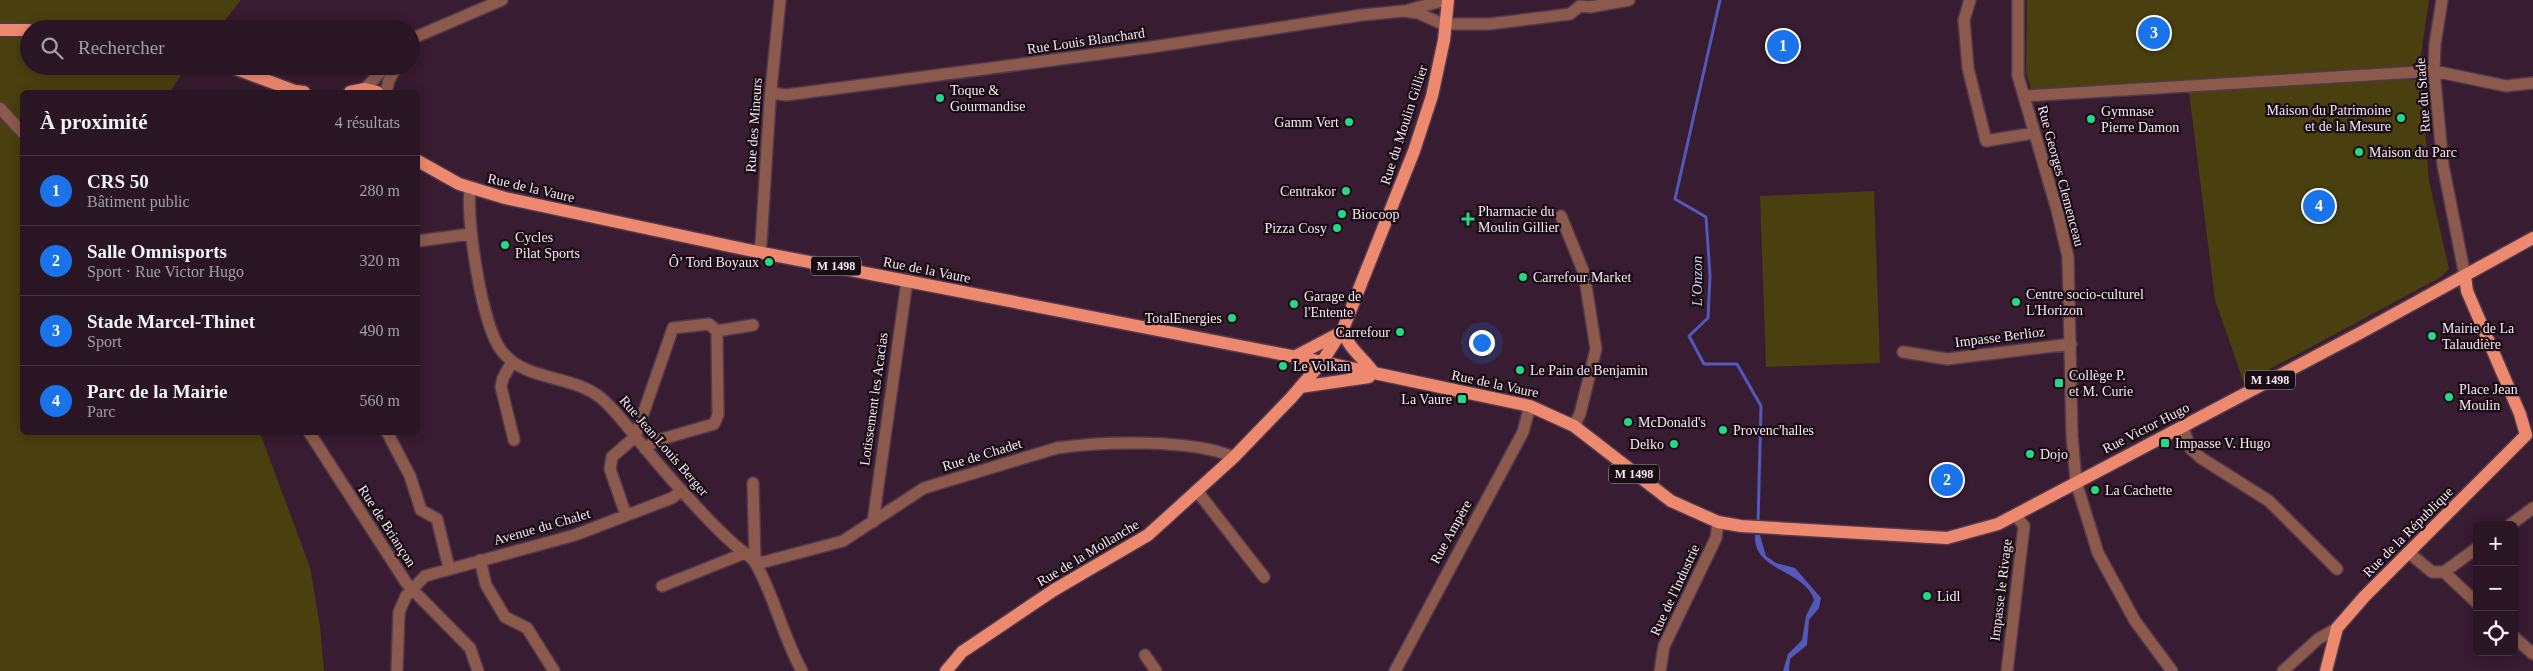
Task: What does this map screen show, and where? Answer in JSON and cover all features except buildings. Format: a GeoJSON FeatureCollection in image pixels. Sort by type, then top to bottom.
{"type":"FeatureCollection","features":[{"type":"Feature","properties":{"kind":"main road","name":"Rue du Moulin Gillier"},"geometry":{"type":"LineString","coordinates":[[1300,387],[1322,362],[1340,331],[1414,151],[1432,96],[1445,25],[1447,0]]}},
{"type":"Feature","properties":{"kind":"main road"},"geometry":{"type":"LineString","coordinates":[[0,30],[20,30]]}},
{"type":"Feature","properties":{"kind":"main road"},"geometry":{"type":"LineString","coordinates":[[253,75],[294,90]]}},
{"type":"Feature","properties":{"kind":"main road","name":"Rue de la Vaure"},"geometry":{"type":"LineString","coordinates":[[420,162],[438,174],[470,189],[505,198],[758,252],[1294,357]]}},
{"type":"Feature","properties":{"kind":"main road","name":"Rue Victor Hugo"},"geometry":{"type":"LineString","coordinates":[[1746,525],[1947,538],[1981,530],[2016,516],[2076,482],[2533,238]]}},
{"type":"Feature","properties":{"kind":"main road"},"geometry":{"type":"LineString","coordinates":[[2465,276],[2467,292],[2529,431]]}},
{"type":"Feature","properties":{"kind":"main road"},"geometry":{"type":"LineString","coordinates":[[1294,357],[1340,331],[1350,347],[1380,375]]}},
{"type":"Feature","properties":{"kind":"main road","name":"M 1498"},"geometry":{"type":"LineString","coordinates":[[1294,357],[1380,375]]}},
{"type":"Feature","properties":{"kind":"main road","name":"Rue de la Vaure"},"geometry":{"type":"LineString","coordinates":[[1300,387],[1355,377],[1380,375],[1530,406],[1574,426],[1671,501],[1718,522],[1746,525]]}},
{"type":"Feature","properties":{"kind":"main road","name":"Rue de la Mollanche"},"geometry":{"type":"LineString","coordinates":[[946,671],[962,652],[1054,590],[1148,535],[1234,457],[1300,387]]}},
{"type":"Feature","properties":{"kind":"main road","name":"Rue de la République"},"geometry":{"type":"LineString","coordinates":[[2326,671],[2337,628],[2364,597],[2529,431]]}},
{"type":"Feature","properties":{"kind":"street"},"geometry":{"type":"LineString","coordinates":[[420,35],[502,0]]}},
{"type":"Feature","properties":{"kind":"street","name":"Rue des Mineurs"},"geometry":{"type":"LineString","coordinates":[[758,252],[761,244],[771,93],[780,0]]}},
{"type":"Feature","properties":{"kind":"street","name":"Rue Louis Blanchard"},"geometry":{"type":"LineString","coordinates":[[1404,12],[1447,0]]}},
{"type":"Feature","properties":{"kind":"street"},"geometry":{"type":"LineString","coordinates":[[1445,25],[1489,24],[1570,14],[1580,3],[1590,7],[1629,0]]}},
{"type":"Feature","properties":{"kind":"street"},"geometry":{"type":"LineString","coordinates":[[1970,0],[1964,20],[1968,68],[1986,141],[2034,133]]}},
{"type":"Feature","properties":{"kind":"street","name":"Rue Georges Clemenceau"},"geometry":{"type":"LineString","coordinates":[[2018,0],[2018,76],[2065,236],[2068,257],[2072,436],[2076,482],[2098,553],[2135,621],[2172,671]]}},
{"type":"Feature","properties":{"kind":"street","name":"Rue du Stade"},"geometry":{"type":"LineString","coordinates":[[2442,0],[2434,44],[2434,71],[2444,164],[2465,276]]}},
{"type":"Feature","properties":{"kind":"street","name":"Rue Louis Blanchard"},"geometry":{"type":"LineString","coordinates":[[771,93],[786,95],[1045,62],[1362,15],[1418,13],[1445,25]]}},
{"type":"Feature","properties":{"kind":"street"},"geometry":{"type":"LineString","coordinates":[[2024,96],[2434,71],[2506,86],[2533,83]]}},
{"type":"Feature","properties":{"kind":"street"},"geometry":{"type":"LineString","coordinates":[[372,90],[381,75]]}},
{"type":"Feature","properties":{"kind":"street"},"geometry":{"type":"LineString","coordinates":[[386,90],[392,75]]}},
{"type":"Feature","properties":{"kind":"street"},"geometry":{"type":"LineString","coordinates":[[0,108],[20,130]]}},
{"type":"Feature","properties":{"kind":"street"},"geometry":{"type":"LineString","coordinates":[[470,189],[468,205],[470,234],[490,328],[501,350],[512,362],[503,378],[501,387],[514,440]]}},
{"type":"Feature","properties":{"kind":"street"},"geometry":{"type":"LineString","coordinates":[[1561,216],[1584,272],[1596,349],[1580,414],[1574,426]]}},
{"type":"Feature","properties":{"kind":"street"},"geometry":{"type":"LineString","coordinates":[[420,241],[470,234]]}},
{"type":"Feature","properties":{"kind":"street","name":"Lotissement les Acacias"},"geometry":{"type":"LineString","coordinates":[[873,522],[907,281]]}},
{"type":"Feature","properties":{"kind":"street"},"geometry":{"type":"LineString","coordinates":[[626,515],[610,463],[615,452],[635,437],[673,328],[709,324],[717,331],[718,415],[714,424],[654,441],[646,449]]}},
{"type":"Feature","properties":{"kind":"street"},"geometry":{"type":"LineString","coordinates":[[717,331],[753,325]]}},
{"type":"Feature","properties":{"kind":"street","name":"Impasse Berlioz"},"geometry":{"type":"LineString","coordinates":[[1903,352],[1947,359],[2071,344]]}},
{"type":"Feature","properties":{"kind":"street","name":"Rue Jean Louis Berger"},"geometry":{"type":"LineString","coordinates":[[512,362],[590,390],[615,412],[681,490],[755,562],[789,648],[802,671]]}},
{"type":"Feature","properties":{"kind":"street","name":"Rue Ampère"},"geometry":{"type":"LineString","coordinates":[[1395,671],[1523,432],[1530,406]]}},
{"type":"Feature","properties":{"kind":"street"},"geometry":{"type":"LineString","coordinates":[[2182,426],[2191,449],[2201,458],[2269,501],[2337,569]]}},
{"type":"Feature","properties":{"kind":"street","name":"Rue de Briançon"},"geometry":{"type":"LineString","coordinates":[[311,435],[412,588],[402,604],[397,623],[397,671]]}},
{"type":"Feature","properties":{"kind":"street"},"geometry":{"type":"LineString","coordinates":[[389,435],[410,476],[421,510],[437,519],[449,568]]}},
{"type":"Feature","properties":{"kind":"street","name":"Rue de Chadet"},"geometry":{"type":"LineString","coordinates":[[755,562],[764,562],[843,541],[924,488],[1057,448],[1076,445],[1151,445],[1208,449],[1234,457]]}},
{"type":"Feature","properties":{"kind":"street"},"geometry":{"type":"LineString","coordinates":[[753,483],[755,562]]}},
{"type":"Feature","properties":{"kind":"street","name":"Avenue du Chalet"},"geometry":{"type":"LineString","coordinates":[[412,588],[425,576],[575,535],[672,498],[681,490]]}},
{"type":"Feature","properties":{"kind":"street"},"geometry":{"type":"LineString","coordinates":[[1197,491],[1264,577]]}},
{"type":"Feature","properties":{"kind":"street"},"geometry":{"type":"LineString","coordinates":[[2515,521],[2533,508]]}},
{"type":"Feature","properties":{"kind":"street","name":"Impasse le Rivage"},"geometry":{"type":"LineString","coordinates":[[2007,671],[2024,526],[2016,516]]}},
{"type":"Feature","properties":{"kind":"street","name":"Rue de l'Industrie"},"geometry":{"type":"LineString","coordinates":[[1660,671],[1664,646],[1716,538],[1718,522]]}},
{"type":"Feature","properties":{"kind":"street"},"geometry":{"type":"LineString","coordinates":[[2408,552],[2432,572],[2444,572],[2473,551]]}},
{"type":"Feature","properties":{"kind":"street"},"geometry":{"type":"LineString","coordinates":[[662,586],[745,553]]}},
{"type":"Feature","properties":{"kind":"street"},"geometry":{"type":"LineString","coordinates":[[480,560],[486,585],[504,617],[528,628],[554,671]]}},
{"type":"Feature","properties":{"kind":"street"},"geometry":{"type":"LineString","coordinates":[[2444,572],[2473,599]]}},
{"type":"Feature","properties":{"kind":"street"},"geometry":{"type":"LineString","coordinates":[[412,588],[470,648],[478,671]]}},
{"type":"Feature","properties":{"kind":"street"},"geometry":{"type":"LineString","coordinates":[[2283,671],[2318,639],[2337,628]]}},
{"type":"Feature","properties":{"kind":"street"},"geometry":{"type":"LineString","coordinates":[[2518,641],[2533,654]]}},
{"type":"Feature","properties":{"kind":"street"},"geometry":{"type":"LineString","coordinates":[[1145,655],[1156,671]]}},
{"type":"Feature","properties":{"kind":"shaded area"},"geometry":{"type":"Polygon","coordinates":[[[0,0],[241,0],[225,20],[20,20],[20,75],[181,75],[171,90],[20,90],[20,435],[261,435],[310,567],[320,626],[324,671],[0,671],[0,0]]]}},
{"type":"Feature","properties":{"kind":"shaded area"},"geometry":{"type":"Polygon","coordinates":[[[2027,0],[2429,0],[2421,55],[2416,62],[2406,68],[2032,92],[2026,72],[2027,0]]]}},
{"type":"Feature","properties":{"kind":"shaded area"},"geometry":{"type":"Polygon","coordinates":[[[2380,78],[2421,80],[2429,181],[2449,269],[2441,277],[2244,383],[2215,300],[2189,92],[2380,78]]]}},
{"type":"Feature","properties":{"kind":"shaded area"},"geometry":{"type":"Polygon","coordinates":[[[1874,191],[1880,363],[1766,367],[1760,196],[1874,191]]]}},
{"type":"Feature","properties":{"kind":"shaded area"},"geometry":{"type":"Polygon","coordinates":[[[1755,535],[1760,535],[1766,556],[1776,563],[1795,568],[1821,598],[1819,608],[1809,620],[1807,645],[1790,659],[1789,671],[1783,671],[1788,654],[1802,640],[1806,616],[1814,600],[1809,590],[1800,582],[1770,564],[1762,556],[1757,547],[1755,535]]]}},
{"type":"Feature","properties":{"kind":"waterway","name":"L'Onzon"},"geometry":{"type":"LineString","coordinates":[[1720,0],[1675,199],[1706,217],[1710,276],[1708,318],[1689,336],[1704,364],[1737,364],[1761,406],[1758,524]]}},
{"type":"Feature","properties":{"kind":"place","name":"Stade Marcel-Thinet"},"geometry":{"type":"Point","coordinates":[2154,33]}},
{"type":"Feature","properties":{"kind":"place","name":"CRS 50"},"geometry":{"type":"Point","coordinates":[1783,46]}},
{"type":"Feature","properties":{"kind":"place","name":"Toque & Gourmandise"},"geometry":{"type":"Point","coordinates":[940,98]}},
{"type":"Feature","properties":{"kind":"place","name":"Maison du Patrimoine et de la Mesure"},"geometry":{"type":"Point","coordinates":[2401,118]}},
{"type":"Feature","properties":{"kind":"place","name":"Gymnase Pierre Damon"},"geometry":{"type":"Point","coordinates":[2091,119]}},
{"type":"Feature","properties":{"kind":"place","name":"Gamm Vert"},"geometry":{"type":"Point","coordinates":[1349,122]}},
{"type":"Feature","properties":{"kind":"place","name":"Maison du Parc"},"geometry":{"type":"Point","coordinates":[2359,152]}},
{"type":"Feature","properties":{"kind":"place","name":"Centrakor"},"geometry":{"type":"Point","coordinates":[1346,191]}},
{"type":"Feature","properties":{"kind":"place","name":"Parc de la Mairie"},"geometry":{"type":"Point","coordinates":[2319,206]}},
{"type":"Feature","properties":{"kind":"place","name":"Biocoop"},"geometry":{"type":"Point","coordinates":[1342,214]}},
{"type":"Feature","properties":{"kind":"place","name":"Pharmacie du Moulin Gillier"},"geometry":{"type":"Point","coordinates":[1468,219]}},
{"type":"Feature","properties":{"kind":"place","name":"Pizza Cosy"},"geometry":{"type":"Point","coordinates":[1337,228]}},
{"type":"Feature","properties":{"kind":"place","name":"Cycles Pilat Sports"},"geometry":{"type":"Point","coordinates":[505,245]}},
{"type":"Feature","properties":{"kind":"place","name":"Ô’ Tord Boyaux"},"geometry":{"type":"Point","coordinates":[769,262]}},
{"type":"Feature","properties":{"kind":"place","name":"Carrefour Market"},"geometry":{"type":"Point","coordinates":[1523,277]}},
{"type":"Feature","properties":{"kind":"place","name":"Centre socio-culturel L'Horizon"},"geometry":{"type":"Point","coordinates":[2016,302]}},
{"type":"Feature","properties":{"kind":"place","name":"Garage de l'Entente"},"geometry":{"type":"Point","coordinates":[1294,304]}},
{"type":"Feature","properties":{"kind":"place","name":"TotalEnergies"},"geometry":{"type":"Point","coordinates":[1232,318]}},
{"type":"Feature","properties":{"kind":"place","name":"Carrefour"},"geometry":{"type":"Point","coordinates":[1400,332]}},
{"type":"Feature","properties":{"kind":"place","name":"Mairie de La Talaudière"},"geometry":{"type":"Point","coordinates":[2432,336]}},
{"type":"Feature","properties":{"kind":"place","name":"Le Volkan"},"geometry":{"type":"Point","coordinates":[1283,366]}},
{"type":"Feature","properties":{"kind":"place","name":"Le Pain de Benjamin"},"geometry":{"type":"Point","coordinates":[1520,370]}},
{"type":"Feature","properties":{"kind":"place","name":"Collège P. et M. Curie"},"geometry":{"type":"Point","coordinates":[2059,383]}},
{"type":"Feature","properties":{"kind":"place","name":"Place Jean Moulin"},"geometry":{"type":"Point","coordinates":[2449,397]}},
{"type":"Feature","properties":{"kind":"place","name":"La Vaure"},"geometry":{"type":"Point","coordinates":[1462,399]}},
{"type":"Feature","properties":{"kind":"place","name":"McDonald's"},"geometry":{"type":"Point","coordinates":[1628,422]}},
{"type":"Feature","properties":{"kind":"place","name":"Provenc'halles"},"geometry":{"type":"Point","coordinates":[1723,430]}},
{"type":"Feature","properties":{"kind":"place","name":"Impasse V. Hugo"},"geometry":{"type":"Point","coordinates":[2165,443]}},
{"type":"Feature","properties":{"kind":"place","name":"Delko"},"geometry":{"type":"Point","coordinates":[1674,444]}},
{"type":"Feature","properties":{"kind":"place","name":"Dojo"},"geometry":{"type":"Point","coordinates":[2030,454]}},
{"type":"Feature","properties":{"kind":"place","name":"Salle Omnisports"},"geometry":{"type":"Point","coordinates":[1947,480]}},
{"type":"Feature","properties":{"kind":"place","name":"La Cachette"},"geometry":{"type":"Point","coordinates":[2095,490]}},
{"type":"Feature","properties":{"kind":"place","name":"Lidl"},"geometry":{"type":"Point","coordinates":[1927,596]}}]}
